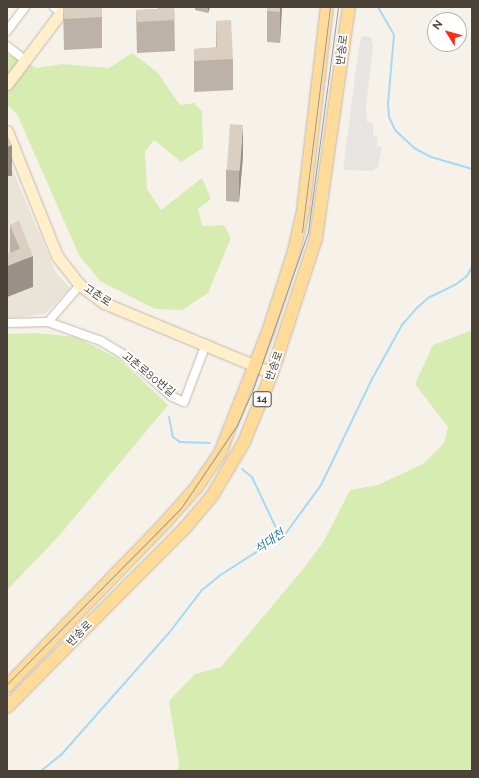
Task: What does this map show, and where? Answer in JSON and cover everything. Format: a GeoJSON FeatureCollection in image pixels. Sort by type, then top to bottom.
{"type":"FeatureCollection","features":[{"type":"Feature","properties":{"kind":"main road","name":"반송로"},"geometry":{"type":"LineString","coordinates":[[7,686],[86,607],[196,488],[220,453],[286,282],[303,212],[327,7]]}},
{"type":"Feature","properties":{"kind":"main road","name":"반송로"},"geometry":{"type":"LineString","coordinates":[[7,707],[184,528],[212,496],[244,442],[272,373],[316,238],[349,7]]}},
{"type":"Feature","properties":{"kind":"street"},"geometry":{"type":"LineString","coordinates":[[7,31],[25,7]]}},
{"type":"Feature","properties":{"kind":"street"},"geometry":{"type":"LineString","coordinates":[[7,84],[60,9]]}},
{"type":"Feature","properties":{"kind":"street"},"geometry":{"type":"LineString","coordinates":[[7,46],[25,60]]}},
{"type":"Feature","properties":{"kind":"street","name":"고촌로"},"geometry":{"type":"LineString","coordinates":[[7,131],[57,256],[80,285],[104,303],[255,364],[272,373]]}},
{"type":"Feature","properties":{"kind":"street"},"geometry":{"type":"LineString","coordinates":[[48,322],[80,285]]}},
{"type":"Feature","properties":{"kind":"street","name":"고촌로80번길"},"geometry":{"type":"LineString","coordinates":[[7,323],[48,322],[101,341],[129,358],[171,396],[184,402],[206,344]]}},
{"type":"Feature","properties":{"kind":"shaded area"},"geometry":{"type":"Polygon","coordinates":[[[362,36],[371,37],[373,48],[366,106],[367,122],[373,123],[373,136],[378,137],[377,146],[382,147],[378,167],[373,171],[343,170],[359,46],[362,36]]]}},
{"type":"Feature","properties":{"kind":"shaded area"},"geometry":{"type":"Polygon","coordinates":[[[7,157],[56,273],[70,288],[45,314],[7,318],[7,157]]]}},
{"type":"Feature","properties":{"kind":"green space"},"geometry":{"type":"Polygon","coordinates":[[[132,53],[157,72],[180,105],[194,103],[202,111],[203,148],[181,162],[154,140],[145,151],[147,189],[161,210],[202,178],[211,199],[198,209],[202,226],[224,225],[231,238],[208,293],[182,310],[155,309],[100,281],[79,255],[17,114],[7,105],[7,54],[37,68],[62,64],[109,68],[132,53]]]}},
{"type":"Feature","properties":{"kind":"green space"},"geometry":{"type":"Polygon","coordinates":[[[472,330],[472,771],[177,771],[179,765],[169,701],[195,674],[221,667],[304,568],[324,541],[350,490],[378,485],[423,464],[444,443],[448,427],[415,384],[433,345],[472,330]]]}},
{"type":"Feature","properties":{"kind":"green space"},"geometry":{"type":"Polygon","coordinates":[[[35,333],[76,337],[121,360],[168,405],[58,537],[7,590],[7,334],[35,333]]]}},
{"type":"Feature","properties":{"kind":"building"},"geometry":{"type":"Polygon","coordinates":[[[63,7],[102,7],[102,17],[64,19],[63,7]]]}},
{"type":"Feature","properties":{"kind":"building"},"geometry":{"type":"Polygon","coordinates":[[[159,7],[174,7],[175,20],[137,22],[136,10],[159,9],[159,7]]]}},
{"type":"Feature","properties":{"kind":"building"},"geometry":{"type":"Polygon","coordinates":[[[267,7],[280,7],[280,12],[267,11],[267,7]]]}},
{"type":"Feature","properties":{"kind":"building"},"geometry":{"type":"Polygon","coordinates":[[[231,20],[233,59],[194,61],[194,49],[217,47],[216,21],[231,20]]]}},
{"type":"Feature","properties":{"kind":"building"},"geometry":{"type":"Polygon","coordinates":[[[230,124],[243,125],[240,171],[227,170],[230,124]]]}},
{"type":"Feature","properties":{"kind":"building"},"geometry":{"type":"Polygon","coordinates":[[[7,134],[12,145],[7,147],[7,134]]]}},
{"type":"Feature","properties":{"kind":"building"},"geometry":{"type":"Polygon","coordinates":[[[19,221],[33,256],[7,266],[7,254],[20,249],[10,225],[19,221]]]}},
{"type":"Feature","properties":{"kind":"waterway"},"geometry":{"type":"LineString","coordinates":[[378,7],[394,35],[388,103],[389,117],[395,130],[414,148],[431,157],[472,169]]}},
{"type":"Feature","properties":{"kind":"waterway","name":"석대천"},"geometry":{"type":"LineString","coordinates":[[41,771],[61,755],[169,633],[202,590],[219,576],[286,533],[321,485],[371,381],[402,325],[428,298],[455,285],[467,276],[472,267]]}},
{"type":"Feature","properties":{"kind":"waterway"},"geometry":{"type":"LineString","coordinates":[[169,417],[173,437],[180,442],[210,443]]}},
{"type":"Feature","properties":{"kind":"waterway"},"geometry":{"type":"LineString","coordinates":[[242,469],[252,477],[276,528],[277,540]]}},
{"type":"Feature","properties":{"kind":"tram line"},"geometry":{"type":"LineString","coordinates":[[302,232],[330,7]]}},
{"type":"Feature","properties":{"kind":"tram line"},"geometry":{"type":"LineString","coordinates":[[7,684],[181,508],[237,425],[253,389],[308,232],[338,7]]}}]}
